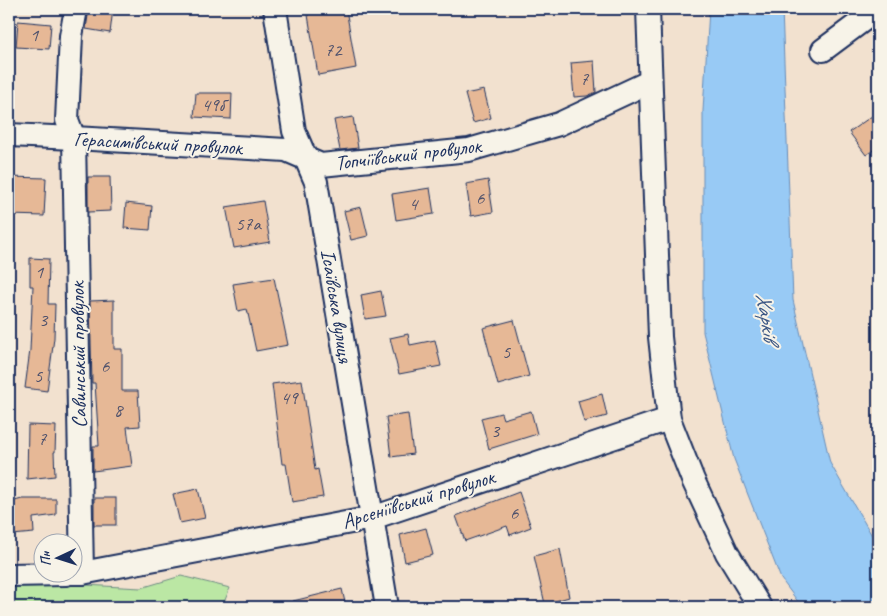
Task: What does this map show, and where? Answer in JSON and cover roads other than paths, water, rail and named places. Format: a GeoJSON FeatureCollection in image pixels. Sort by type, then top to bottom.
{"type":"FeatureCollection","features":[{"type":"Feature","properties":{"kind":"street","name":"Савинський провулок"},"geometry":{"type":"LineString","coordinates":[[74,534],[74,138],[67,120],[71,36],[76,9]]}},
{"type":"Feature","properties":{"kind":"street","name":"Ісаївська вулиця"},"geometry":{"type":"LineString","coordinates":[[275,9],[294,131],[316,182],[387,607]]}},
{"type":"Feature","properties":{"kind":"street"},"geometry":{"type":"LineString","coordinates":[[648,9],[660,337],[669,419],[693,480],[727,553],[760,607]]}},
{"type":"Feature","properties":{"kind":"street"},"geometry":{"type":"LineString","coordinates":[[823,50],[878,9]]}},
{"type":"Feature","properties":{"kind":"street","name":"Топчіївський провулок"},"geometry":{"type":"LineString","coordinates":[[306,158],[321,165],[469,150],[559,124],[650,82]]}},
{"type":"Feature","properties":{"kind":"street","name":"Герасимівський провулок"},"geometry":{"type":"LineString","coordinates":[[9,135],[286,150],[306,158]]}},
{"type":"Feature","properties":{"kind":"street","name":"Арсеніївський провулок"},"geometry":{"type":"LineString","coordinates":[[82,572],[372,518],[669,419]]}},
{"type":"Feature","properties":{"kind":"street","name":"Арсеніївський провулок"},"geometry":{"type":"LineString","coordinates":[[9,575],[32,574]]}},
{"type":"Feature","properties":{"kind":"water","name":"Харків"},"geometry":{"type":"Polygon","coordinates":[[[709,9],[782,9],[793,300],[830,463],[878,546],[878,607],[802,607],[781,579],[734,459],[703,332],[703,111],[709,9]]]}}]}
